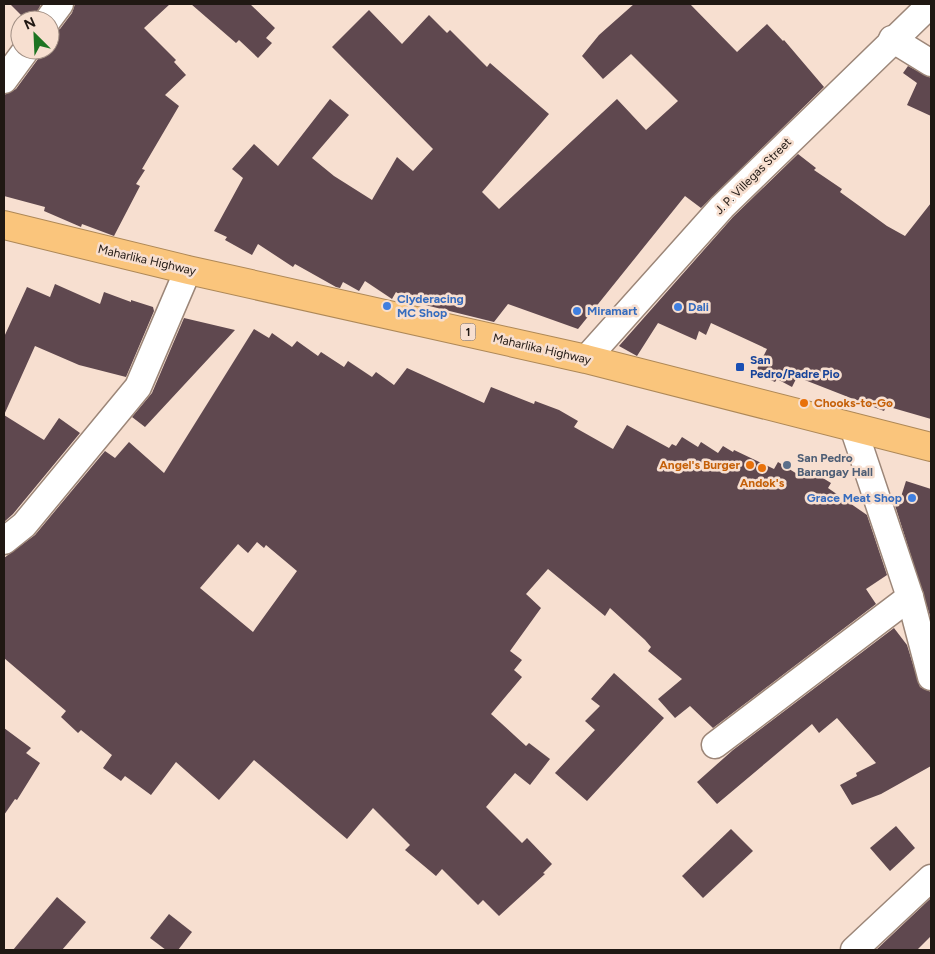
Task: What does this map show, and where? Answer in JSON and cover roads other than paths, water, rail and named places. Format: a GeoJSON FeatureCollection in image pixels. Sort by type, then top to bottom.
{"type":"FeatureCollection","features":[{"type":"Feature","properties":{"kind":"highway","name":"Maharlika Highway"},"geometry":{"type":"LineString","coordinates":[[4,225],[188,270],[586,359],[853,426],[931,448]]}},
{"type":"Feature","properties":{"kind":"street","name":"J. P. Villegas Street"},"geometry":{"type":"LineString","coordinates":[[586,359],[722,207],[892,39],[931,4]]}},
{"type":"Feature","properties":{"kind":"street"},"geometry":{"type":"LineString","coordinates":[[892,39],[931,63]]}},
{"type":"Feature","properties":{"kind":"street"},"geometry":{"type":"LineString","coordinates":[[4,80],[19,60]]}},
{"type":"Feature","properties":{"kind":"street"},"geometry":{"type":"LineString","coordinates":[[4,541],[24,525],[138,387],[188,270]]}},
{"type":"Feature","properties":{"kind":"street"},"geometry":{"type":"LineString","coordinates":[[853,426],[910,597],[931,677]]}},
{"type":"Feature","properties":{"kind":"street"},"geometry":{"type":"LineString","coordinates":[[715,745],[910,597]]}},
{"type":"Feature","properties":{"kind":"street"},"geometry":{"type":"LineString","coordinates":[[854,950],[931,878]]}},
{"type":"Feature","properties":{"kind":"place","name":"Clyderacing MC Shop"},"geometry":{"type":"Point","coordinates":[387,306]}},
{"type":"Feature","properties":{"kind":"place","name":"Dali"},"geometry":{"type":"Point","coordinates":[678,307]}},
{"type":"Feature","properties":{"kind":"place","name":"Miramart"},"geometry":{"type":"Point","coordinates":[577,311]}},
{"type":"Feature","properties":{"kind":"place","name":"San Pedro/Padre Pio"},"geometry":{"type":"Point","coordinates":[740,367]}},
{"type":"Feature","properties":{"kind":"place","name":"Chooks-to-Go"},"geometry":{"type":"Point","coordinates":[804,403]}},
{"type":"Feature","properties":{"kind":"place","name":"Angel's Burger"},"geometry":{"type":"Point","coordinates":[750,465]}},
{"type":"Feature","properties":{"kind":"place","name":"San Pedro Barangay Hall"},"geometry":{"type":"Point","coordinates":[787,465]}},
{"type":"Feature","properties":{"kind":"place","name":"Andok's"},"geometry":{"type":"Point","coordinates":[762,468]}},
{"type":"Feature","properties":{"kind":"place","name":"Grace Meat Shop"},"geometry":{"type":"Point","coordinates":[912,498]}}]}
